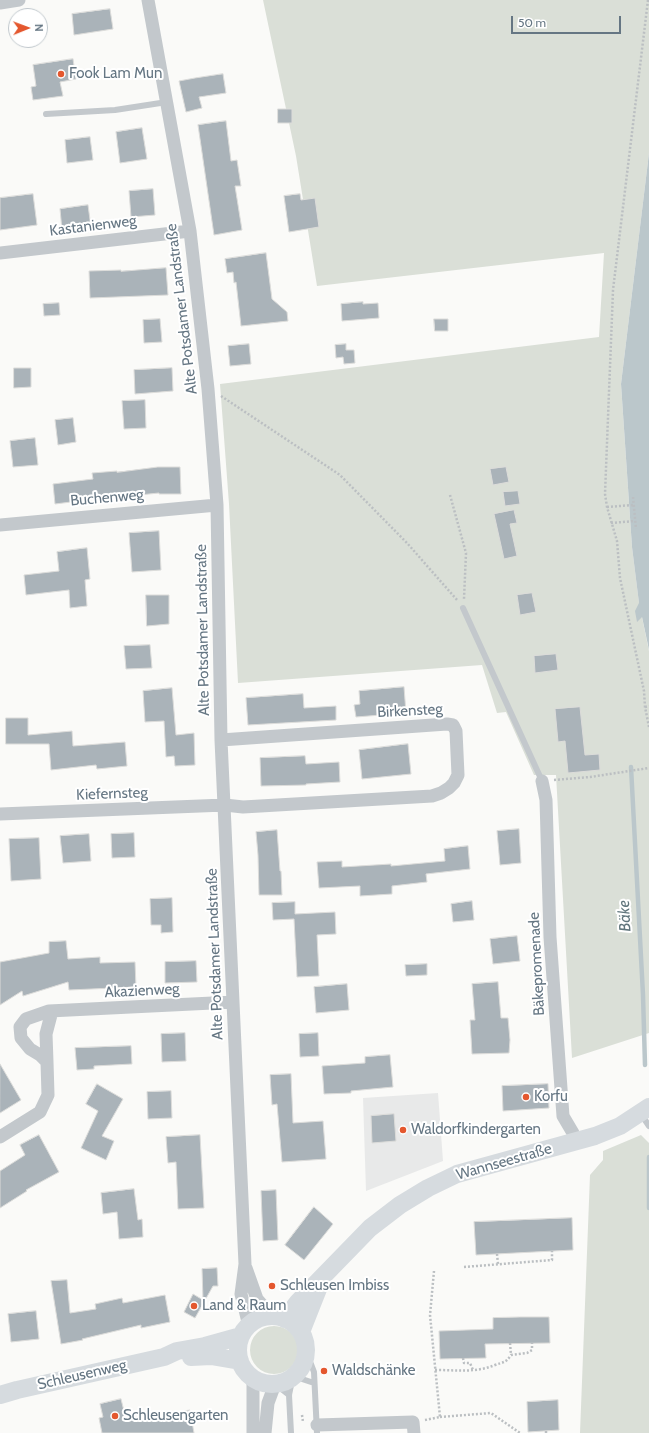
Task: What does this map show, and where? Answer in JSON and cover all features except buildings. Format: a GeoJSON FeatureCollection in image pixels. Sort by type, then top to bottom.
{"type":"FeatureCollection","features":[{"type":"Feature","properties":{"kind":"street"},"geometry":{"type":"LineString","coordinates":[[0,3],[19,0]]}},
{"type":"Feature","properties":{"kind":"street","name":"Alte Potsdamer Landstraße"},"geometry":{"type":"LineString","coordinates":[[148,0],[190,231],[208,390],[217,505],[221,740],[244,1264],[241,1294],[245,1331]]}},
{"type":"Feature","properties":{"kind":"street","name":"Kastanienweg"},"geometry":{"type":"LineString","coordinates":[[0,253],[190,231]]}},
{"type":"Feature","properties":{"kind":"street","name":"Buchenweg"},"geometry":{"type":"LineString","coordinates":[[0,525],[217,505]]}},
{"type":"Feature","properties":{"kind":"street","name":"Birkensteg"},"geometry":{"type":"LineString","coordinates":[[221,740],[447,724],[453,725],[456,731],[458,775],[454,783],[441,793],[432,796],[251,806],[225,805]]}},
{"type":"Feature","properties":{"kind":"street","name":"Bäkepromenade"},"geometry":{"type":"LineString","coordinates":[[542,781],[546,800],[550,937],[563,1116],[573,1133],[575,1142]]}},
{"type":"Feature","properties":{"kind":"street","name":"Kiefernsteg"},"geometry":{"type":"LineString","coordinates":[[0,814],[225,805]]}},
{"type":"Feature","properties":{"kind":"street","name":"Akazienweg"},"geometry":{"type":"LineString","coordinates":[[47,1062],[40,1055],[30,1049],[21,1038],[20,1026],[26,1019],[37,1014],[52,1011],[233,1002]]}},
{"type":"Feature","properties":{"kind":"street"},"geometry":{"type":"LineString","coordinates":[[0,1137],[40,1112],[48,1095],[46,1034],[52,1011]]}},
{"type":"Feature","properties":{"kind":"street","name":"Wannseestraße"},"geometry":{"type":"LineString","coordinates":[[279,1317],[298,1302],[370,1228],[400,1205],[428,1188],[457,1174],[595,1136],[646,1115]]}},
{"type":"Feature","properties":{"kind":"street","name":"Alte Potsdamer Landstraße"},"geometry":{"type":"LineString","coordinates":[[244,1264],[257,1299],[279,1317]]}},
{"type":"Feature","properties":{"kind":"street","name":"Wannseestraße"},"geometry":{"type":"LineString","coordinates":[[301,1332],[323,1276]]}},
{"type":"Feature","properties":{"kind":"street"},"geometry":{"type":"LineString","coordinates":[[264,1317],[279,1317],[294,1324],[301,1332],[305,1341],[306,1351],[300,1369],[285,1381],[275,1384],[253,1378],[245,1370],[240,1361],[239,1344],[245,1331],[256,1320],[264,1317]]}},
{"type":"Feature","properties":{"kind":"street","name":"Schleusenweg"},"geometry":{"type":"LineString","coordinates":[[164,1357],[176,1350],[205,1346],[245,1331]]}},
{"type":"Feature","properties":{"kind":"street","name":"Schleusenweg"},"geometry":{"type":"LineString","coordinates":[[0,1395],[164,1357],[211,1356],[225,1357],[240,1361]]}},
{"type":"Feature","properties":{"kind":"street"},"geometry":{"type":"LineString","coordinates":[[253,1378],[253,1433]]}},
{"type":"Feature","properties":{"kind":"street"},"geometry":{"type":"LineString","coordinates":[[266,1433],[268,1403],[275,1384]]}},
{"type":"Feature","properties":{"kind":"street"},"geometry":{"type":"LineString","coordinates":[[317,1429],[413,1427]]}},
{"type":"Feature","properties":{"kind":"lane"},"geometry":{"type":"LineString","coordinates":[[46,114],[115,110],[167,102]]}},
{"type":"Feature","properties":{"kind":"lane"},"geometry":{"type":"LineString","coordinates":[[463,608],[542,781]]}},
{"type":"Feature","properties":{"kind":"lane"},"geometry":{"type":"LineString","coordinates":[[306,1351],[314,1372],[317,1429]]}},
{"type":"Feature","properties":{"kind":"lane"},"geometry":{"type":"LineString","coordinates":[[291,1433],[289,1395],[293,1376],[314,1383]]}},
{"type":"Feature","properties":{"kind":"lane"},"geometry":{"type":"LineString","coordinates":[[275,1384],[289,1395]]}},
{"type":"Feature","properties":{"kind":"path"},"geometry":{"type":"LineString","coordinates":[[648,0],[613,290],[604,494],[617,541],[620,578],[644,692],[649,727]]}},
{"type":"Feature","properties":{"kind":"path"},"geometry":{"type":"LineString","coordinates":[[208,390],[221,396],[340,475],[408,543],[463,608]]}},
{"type":"Feature","properties":{"kind":"path"},"geometry":{"type":"LineString","coordinates":[[450,495],[466,553],[463,608]]}},
{"type":"Feature","properties":{"kind":"path"},"geometry":{"type":"LineString","coordinates":[[633,497],[636,529]]}},
{"type":"Feature","properties":{"kind":"path"},"geometry":{"type":"LineString","coordinates":[[607,507],[634,505]]}},
{"type":"Feature","properties":{"kind":"path"},"geometry":{"type":"LineString","coordinates":[[611,523],[635,521]]}},
{"type":"Feature","properties":{"kind":"path"},"geometry":{"type":"LineString","coordinates":[[645,707],[649,706]]}},
{"type":"Feature","properties":{"kind":"path"},"geometry":{"type":"LineString","coordinates":[[542,781],[590,777],[649,768]]}},
{"type":"Feature","properties":{"kind":"path"},"geometry":{"type":"LineString","coordinates":[[464,1267],[552,1260],[552,1251]]}},
{"type":"Feature","properties":{"kind":"path"},"geometry":{"type":"LineString","coordinates":[[498,1254],[498,1264]]}},
{"type":"Feature","properties":{"kind":"path"},"geometry":{"type":"LineString","coordinates":[[434,1271],[430,1315],[440,1417]]}},
{"type":"Feature","properties":{"kind":"path"},"geometry":{"type":"LineString","coordinates":[[435,1370],[480,1370],[508,1361],[511,1355],[510,1343]]}},
{"type":"Feature","properties":{"kind":"path"},"geometry":{"type":"LineString","coordinates":[[511,1355],[527,1353],[532,1350],[532,1343]]}},
{"type":"Feature","properties":{"kind":"path"},"geometry":{"type":"LineString","coordinates":[[463,1358],[464,1363],[470,1363],[472,1370]]}},
{"type":"Feature","properties":{"kind":"path"},"geometry":{"type":"LineString","coordinates":[[413,1427],[440,1417],[491,1413],[520,1433]]}},
{"type":"Feature","properties":{"kind":"path"},"geometry":{"type":"LineString","coordinates":[[302,1415],[303,1424]]}},
{"type":"Feature","properties":{"kind":"shaded area"},"geometry":{"type":"Polygon","coordinates":[[[263,0],[649,0],[649,153],[621,384],[632,547],[639,603],[649,651],[649,1033],[572,1058],[556,775],[534,775],[506,712],[497,713],[482,665],[238,683],[229,504],[220,384],[599,337],[604,253],[317,286],[296,156],[263,0]]]}},
{"type":"Feature","properties":{"kind":"shaded area"},"geometry":{"type":"Polygon","coordinates":[[[649,153],[649,650],[642,617],[637,622],[635,611],[639,603],[632,547],[621,384],[649,153]]]}},
{"type":"Feature","properties":{"kind":"shaded area","name":"Waldorfkindergarten"},"geometry":{"type":"Polygon","coordinates":[[[438,1093],[443,1161],[366,1191],[363,1098],[438,1093]]]}},
{"type":"Feature","properties":{"kind":"shaded area"},"geometry":{"type":"Polygon","coordinates":[[[641,1135],[649,1143],[649,1433],[580,1433],[590,1175],[603,1160],[603,1151],[641,1135]]]}},
{"type":"Feature","properties":{"kind":"shaded area"},"geometry":{"type":"Polygon","coordinates":[[[274,1326],[283,1328],[291,1333],[296,1341],[298,1350],[296,1359],[291,1367],[283,1372],[274,1374],[265,1372],[257,1367],[252,1359],[250,1350],[252,1341],[257,1333],[265,1328],[274,1326]]]}},
{"type":"Feature","properties":{"kind":"waterway","name":"Bäke"},"geometry":{"type":"LineString","coordinates":[[631,767],[643,995],[645,1065]]}},
{"type":"Feature","properties":{"kind":"waterway","name":"Bäke"},"geometry":{"type":"LineString","coordinates":[[649,1157],[649,1208]]}},
{"type":"Feature","properties":{"kind":"place","name":"Fook Lam Mun"},"geometry":{"type":"Point","coordinates":[61,74]}},
{"type":"Feature","properties":{"kind":"place","name":"Korfu"},"geometry":{"type":"Point","coordinates":[526,1097]}},
{"type":"Feature","properties":{"kind":"place","name":"Waldorfkindergarten"},"geometry":{"type":"Point","coordinates":[403,1130]}},
{"type":"Feature","properties":{"kind":"place","name":"Schleusen Imbiss"},"geometry":{"type":"Point","coordinates":[272,1286]}},
{"type":"Feature","properties":{"kind":"place","name":"Land & Raum"},"geometry":{"type":"Point","coordinates":[194,1306]}},
{"type":"Feature","properties":{"kind":"place","name":"Waldschänke"},"geometry":{"type":"Point","coordinates":[324,1371]}},
{"type":"Feature","properties":{"kind":"place","name":"Schleusengarten"},"geometry":{"type":"Point","coordinates":[115,1416]}}]}
